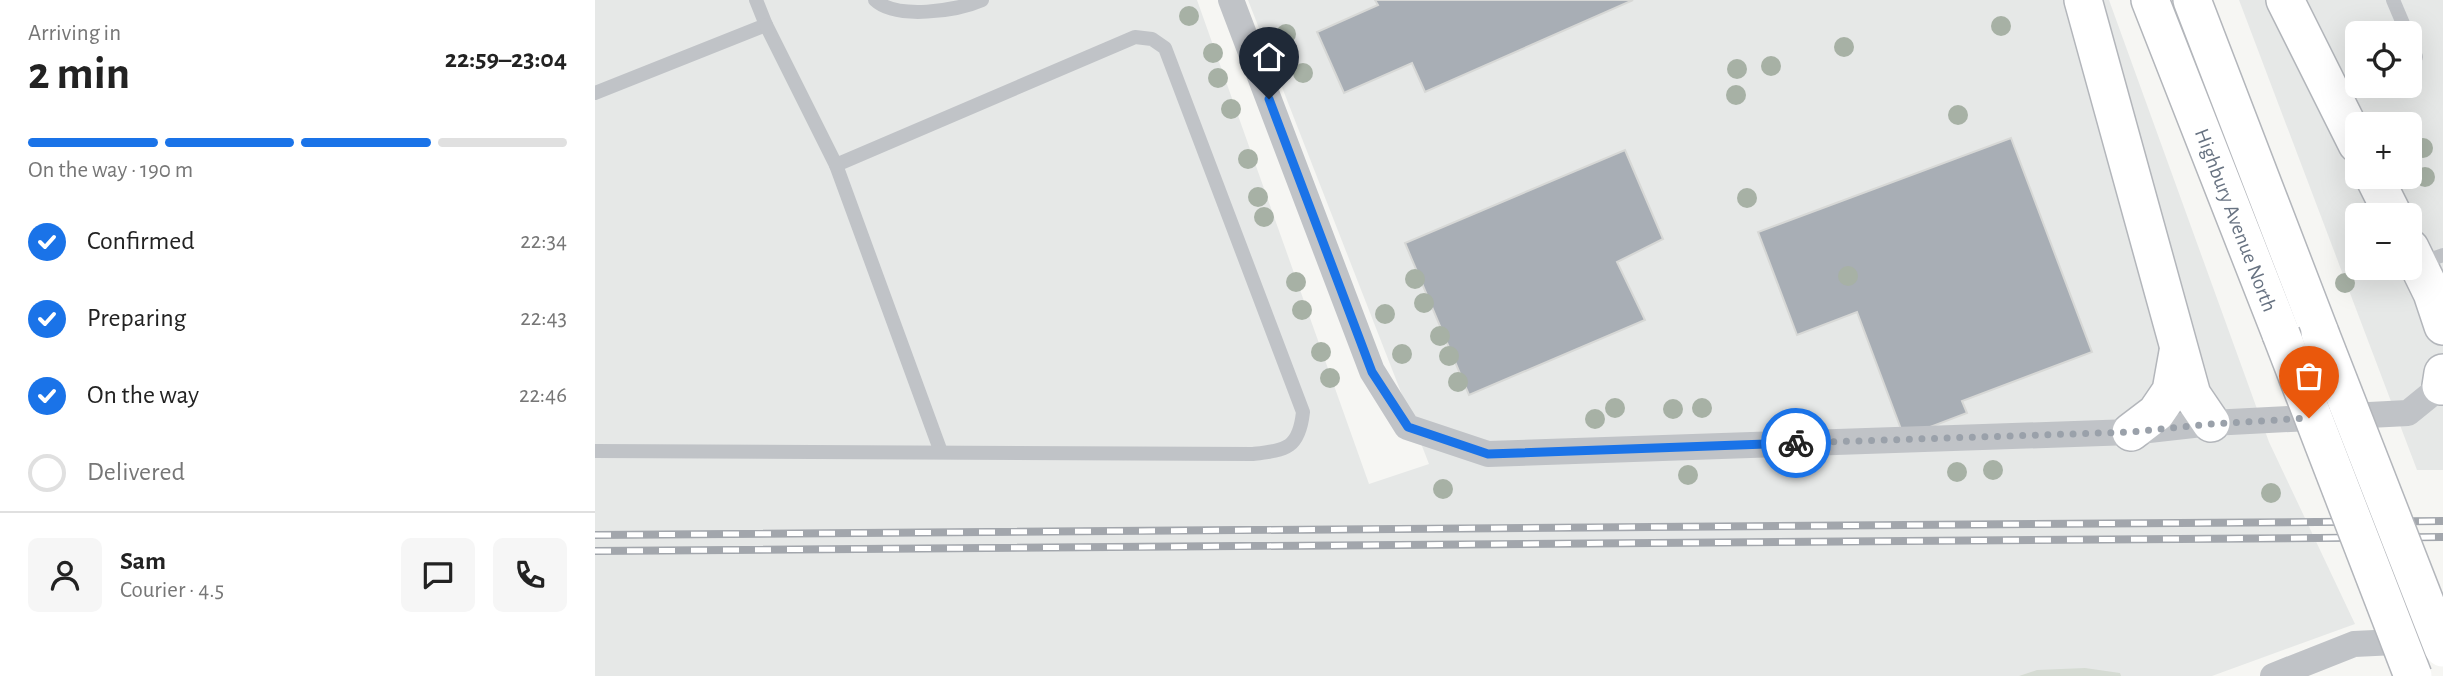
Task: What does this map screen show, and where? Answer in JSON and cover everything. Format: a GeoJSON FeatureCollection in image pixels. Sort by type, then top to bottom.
{"type":"FeatureCollection","features":[{"type":"Feature","properties":{"kind":"main road"},"geometry":{"type":"LineString","coordinates":[[2083,0],[2192,395],[2211,424]]}},
{"type":"Feature","properties":{"kind":"main road","name":"Highbury Avenue North"},"geometry":{"type":"LineString","coordinates":[[2150,0],[2413,676]]}},
{"type":"Feature","properties":{"kind":"main road","name":"Highbury Avenue North"},"geometry":{"type":"LineString","coordinates":[[2192,0],[2443,648]]}},
{"type":"Feature","properties":{"kind":"main road"},"geometry":{"type":"LineString","coordinates":[[2285,0],[2345,120]]}},
{"type":"Feature","properties":{"kind":"main road"},"geometry":{"type":"LineString","coordinates":[[2429,267],[2443,326]]}},
{"type":"Feature","properties":{"kind":"main road"},"geometry":{"type":"LineString","coordinates":[[2131,432],[2155,413],[2171,391],[2179,348]]}},
{"type":"Feature","properties":{"kind":"street"},"geometry":{"type":"LineString","coordinates":[[1231,0],[1372,372],[1408,427],[1488,454],[2131,432],[2211,424],[2408,413],[2442,382]]}},
{"type":"Feature","properties":{"kind":"street"},"geometry":{"type":"LineString","coordinates":[[2273,676],[2354,644],[2443,639]]}},
{"type":"Feature","properties":{"kind":"lane"},"geometry":{"type":"LineString","coordinates":[[756,0],[836,165],[941,452]]}},
{"type":"Feature","properties":{"kind":"lane"},"geometry":{"type":"LineString","coordinates":[[875,0],[881,6],[909,12],[971,5],[982,0]]}},
{"type":"Feature","properties":{"kind":"lane"},"geometry":{"type":"LineString","coordinates":[[2393,0],[2402,21]]}},
{"type":"Feature","properties":{"kind":"lane"},"geometry":{"type":"LineString","coordinates":[[595,93],[767,25]]}},
{"type":"Feature","properties":{"kind":"lane"},"geometry":{"type":"LineString","coordinates":[[595,451],[1253,454],[1284,450],[1292,444],[1301,429],[1303,412],[1165,48],[1152,38],[1135,37],[1115,44],[836,165]]}},
{"type":"Feature","properties":{"kind":"shaded area"},"geometry":{"type":"Polygon","coordinates":[[[595,0],[1197,0],[1369,484],[1429,464],[1248,0],[2109,0],[2269,442],[2355,624],[2212,676],[595,676],[595,0]]]}},
{"type":"Feature","properties":{"kind":"shaded area"},"geometry":{"type":"Polygon","coordinates":[[[2239,0],[2443,0],[2443,470],[2417,470],[2345,280],[2422,280],[2422,203],[2345,203],[2345,280],[2239,0]]]}},
{"type":"Feature","properties":{"kind":"shaded area"},"geometry":{"type":"Polygon","coordinates":[[[2085,668],[2120,673],[2121,676],[2019,676],[2037,670],[2085,668]]]}},
{"type":"Feature","properties":{"kind":"building"},"geometry":{"type":"Polygon","coordinates":[[[1375,0],[1633,0],[1425,92],[1412,63],[1344,93],[1317,32],[1378,5],[1375,0]]]}},
{"type":"Feature","properties":{"kind":"building"},"geometry":{"type":"Polygon","coordinates":[[[2011,138],[2092,352],[1962,401],[1967,413],[1904,437],[1857,312],[1797,335],[1758,232],[2011,138]]]}},
{"type":"Feature","properties":{"kind":"building"},"geometry":{"type":"Polygon","coordinates":[[[1625,150],[1663,239],[1617,262],[1645,320],[1469,395],[1405,243],[1625,150]]]}},
{"type":"Feature","properties":{"kind":"railway"},"geometry":{"type":"LineString","coordinates":[[595,535],[2443,521]]}},
{"type":"Feature","properties":{"kind":"railway"},"geometry":{"type":"LineString","coordinates":[[595,551],[2443,537]]}},
{"type":"Feature","properties":{"kind":"way so far"},"geometry":{"type":"LineString","coordinates":[[1796,443],[2131,432],[2309,418]]}},
{"type":"Feature","properties":{"kind":"route"},"geometry":{"type":"LineString","coordinates":[[1269,99],[1372,372],[1408,427],[1488,454],[1796,443]]}}]}
